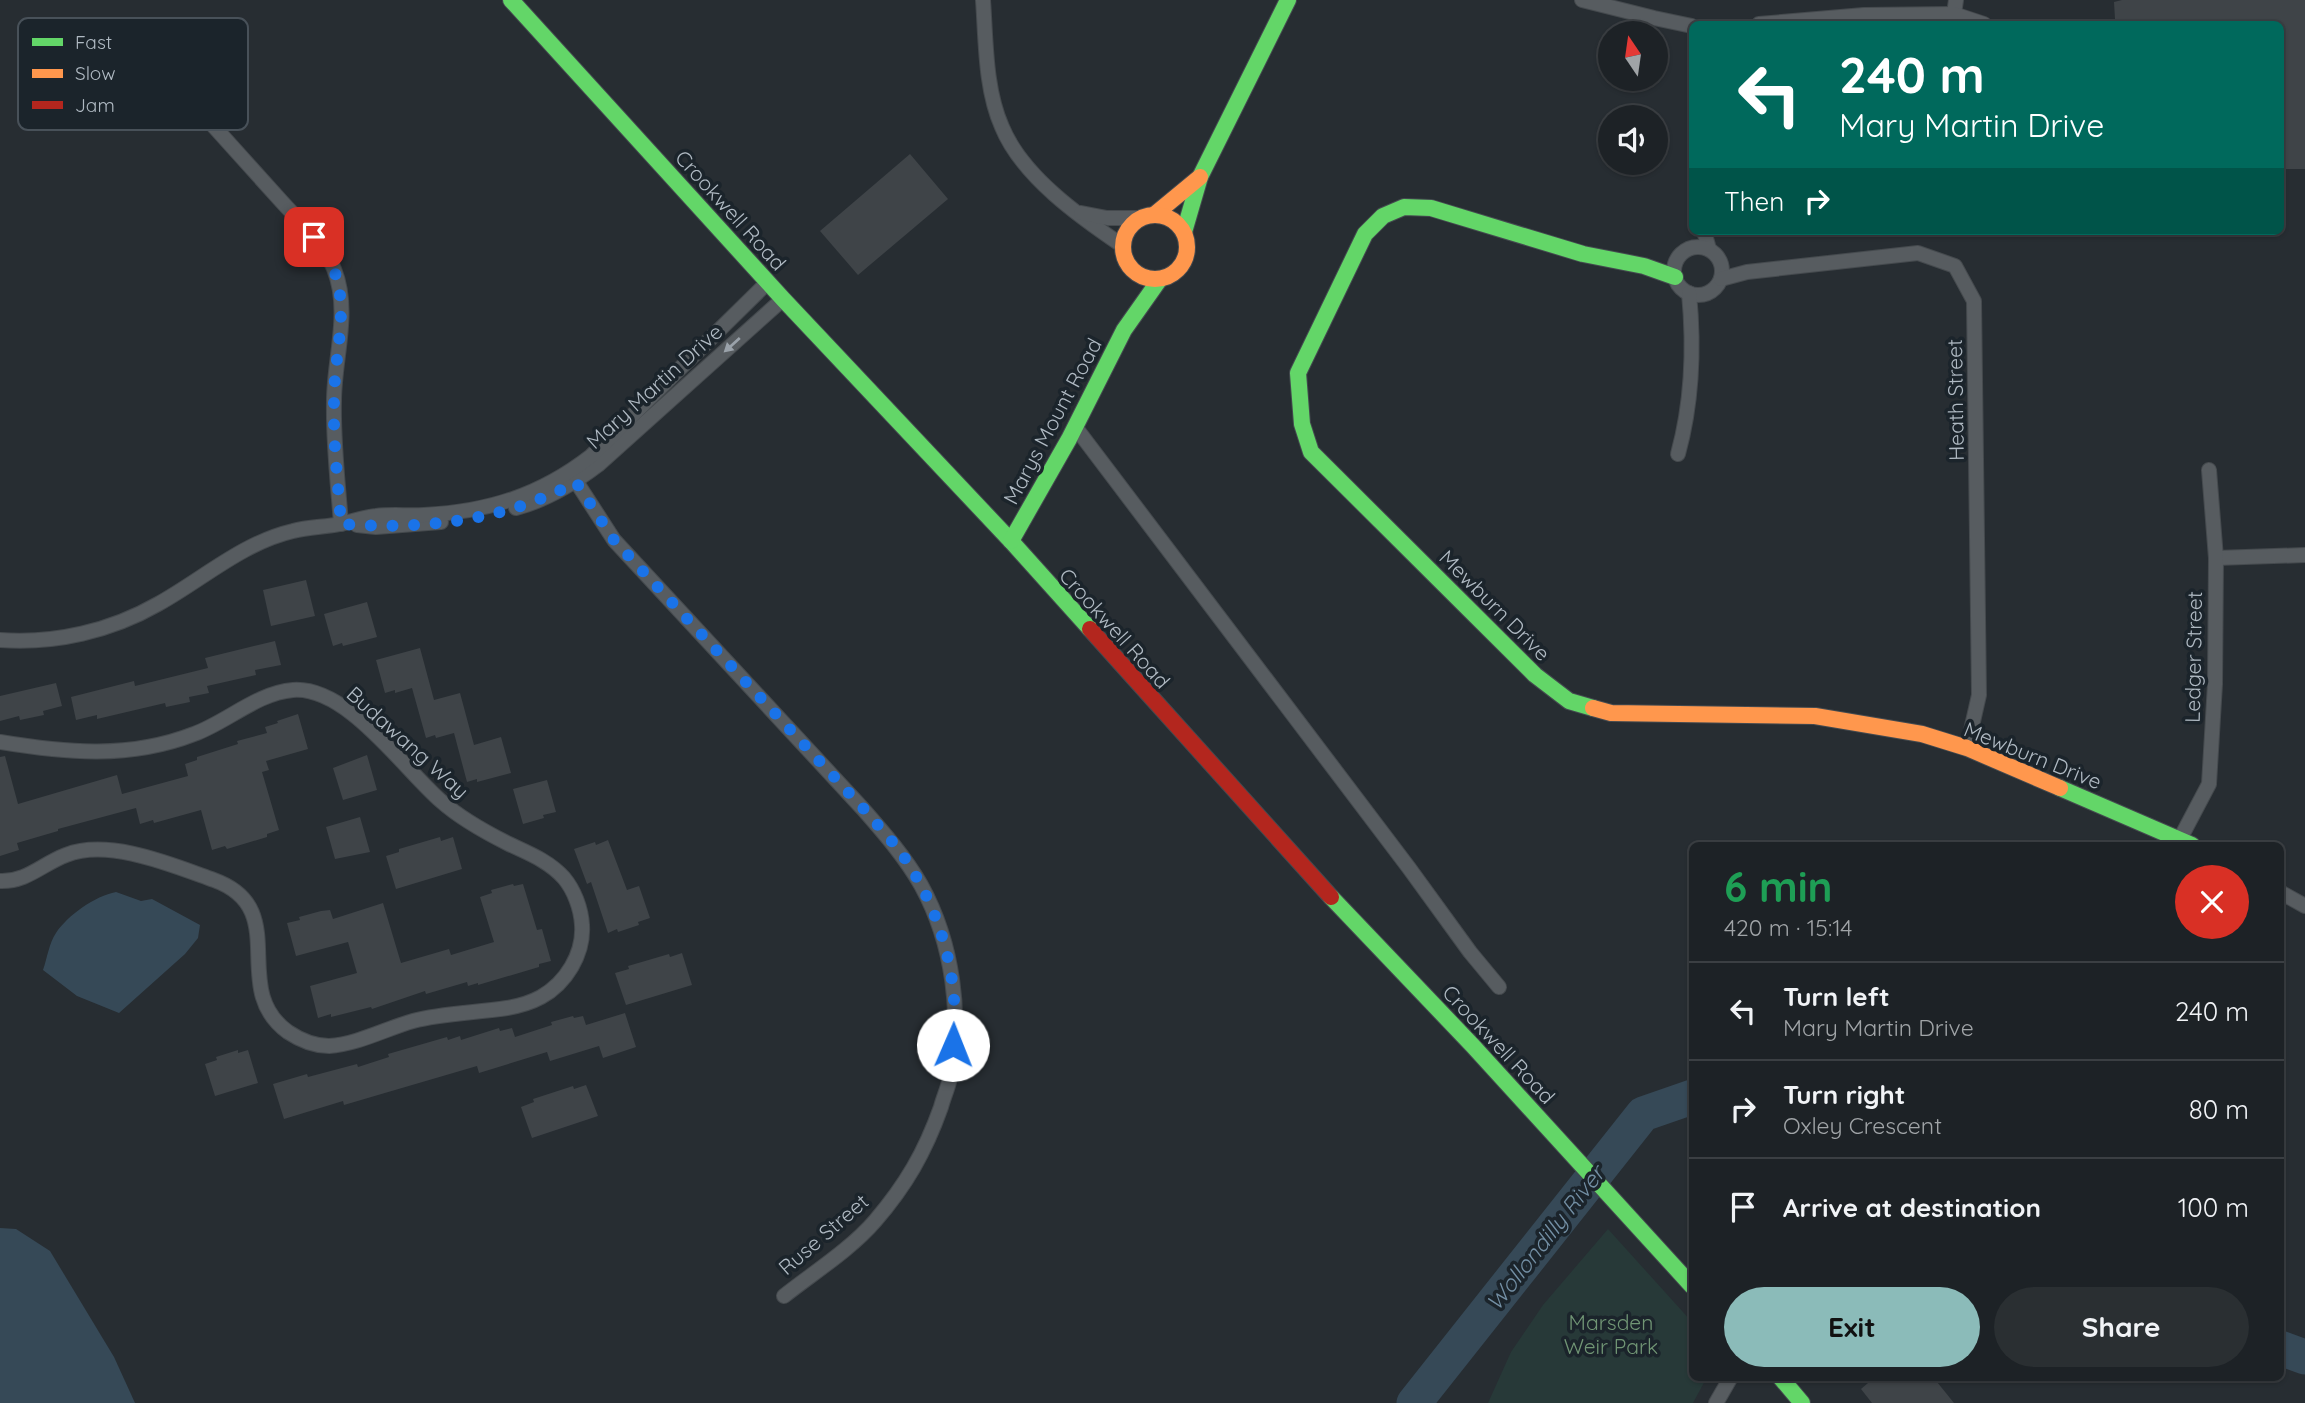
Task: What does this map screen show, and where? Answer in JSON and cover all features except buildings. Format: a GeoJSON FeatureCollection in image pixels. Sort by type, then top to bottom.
{"type":"FeatureCollection","features":[{"type":"Feature","properties":{"kind":"street","name":"Crookwell Road"},"geometry":{"type":"LineString","coordinates":[[511,0],[783,299],[1011,541],[1224,781],[1473,1046],[1689,1282]]}},
{"type":"Feature","properties":{"kind":"street"},"geometry":{"type":"LineString","coordinates":[[984,0],[992,94],[1002,128],[1021,159],[1076,212],[1123,246]]}},
{"type":"Feature","properties":{"kind":"street"},"geometry":{"type":"LineString","coordinates":[[1200,177],[1129,229],[1123,246],[1125,257],[1129,266],[1143,277],[1160,279],[1170,276],[1184,262],[1188,253],[1184,232],[1200,177],[1288,0]]}},
{"type":"Feature","properties":{"kind":"street"},"geometry":{"type":"LineString","coordinates":[[1582,0],[1689,25]]}},
{"type":"Feature","properties":{"kind":"street"},"geometry":{"type":"LineString","coordinates":[[1798,21],[1955,7],[1979,21]]}},
{"type":"Feature","properties":{"kind":"street"},"geometry":{"type":"LineString","coordinates":[[217,130],[323,249],[334,269],[342,310],[334,400],[341,524]]}},
{"type":"Feature","properties":{"kind":"street","name":"Mewburn Drive"},"geometry":{"type":"LineString","coordinates":[[1676,269],[1644,266],[1583,254],[1431,208],[1404,207],[1383,216],[1366,234],[1298,373],[1302,424],[1311,452],[1535,676],[1569,701],[1611,713],[1815,716],[1922,734],[1967,748],[2186,842]]}},
{"type":"Feature","properties":{"kind":"street"},"geometry":{"type":"LineString","coordinates":[[1076,212],[1108,218],[1171,219],[1184,232]]}},
{"type":"Feature","properties":{"kind":"street"},"geometry":{"type":"LineString","coordinates":[[1691,248],[1709,249],[1714,253],[1721,272],[1712,290],[1706,293],[1689,293],[1678,284],[1676,269],[1680,256],[1691,248],[1696,235]]}},
{"type":"Feature","properties":{"kind":"street"},"geometry":{"type":"LineString","coordinates":[[1705,235],[1709,249]]}},
{"type":"Feature","properties":{"kind":"street","name":"Heath Street"},"geometry":{"type":"LineString","coordinates":[[1721,272],[1747,272],[1918,253],[1955,266],[1974,301],[1979,695],[1967,748]]}},
{"type":"Feature","properties":{"kind":"street","name":"Marys Mount Road"},"geometry":{"type":"LineString","coordinates":[[1129,266],[1130,320]]}},
{"type":"Feature","properties":{"kind":"street","name":"Marys Mount Road"},"geometry":{"type":"LineString","coordinates":[[1011,541],[1076,428],[1130,320],[1142,299],[1160,279]]}},
{"type":"Feature","properties":{"kind":"street","name":"Mary Martin Drive"},"geometry":{"type":"LineString","coordinates":[[573,477],[591,456],[768,282]]}},
{"type":"Feature","properties":{"kind":"street"},"geometry":{"type":"LineString","coordinates":[[1678,454],[1686,424],[1692,321],[1689,293]]}},
{"type":"Feature","properties":{"kind":"street"},"geometry":{"type":"LineString","coordinates":[[1692,321],[1706,293]]}},
{"type":"Feature","properties":{"kind":"street","name":"Mary Martin Drive"},"geometry":{"type":"LineString","coordinates":[[0,640],[17,642],[57,638],[91,632],[125,621],[159,603],[223,561],[256,544],[293,530],[376,516],[426,515],[472,510],[520,498],[573,477],[608,456],[783,299]]}},
{"type":"Feature","properties":{"kind":"street"},"geometry":{"type":"LineString","coordinates":[[1076,428],[1499,987]]}},
{"type":"Feature","properties":{"kind":"street","name":"Ledger Street"},"geometry":{"type":"LineString","coordinates":[[2186,842],[2209,784],[2215,684],[2216,558],[2209,470]]}},
{"type":"Feature","properties":{"kind":"street","name":"Ruse Street"},"geometry":{"type":"LineString","coordinates":[[573,477],[614,540],[863,808],[899,851],[921,886],[940,928],[951,975],[955,1027],[949,1083],[931,1134],[908,1180],[873,1224],[784,1296]]}},
{"type":"Feature","properties":{"kind":"street"},"geometry":{"type":"LineString","coordinates":[[2216,558],[2305,555]]}},
{"type":"Feature","properties":{"kind":"street","name":"Budawang Way"},"geometry":{"type":"LineString","coordinates":[[0,742],[72,752],[135,749],[195,734],[273,695],[294,690],[312,691],[348,710],[417,779],[459,816],[551,866],[565,879],[573,892],[582,925],[581,942],[568,973],[556,986],[529,1003],[425,1018],[345,1043],[318,1045],[303,1041],[290,1033],[272,1016],[264,1001],[260,984],[254,913],[248,903],[229,886],[136,855],[114,849],[96,848],[66,855],[27,877],[0,881]]}},
{"type":"Feature","properties":{"kind":"street"},"geometry":{"type":"LineString","coordinates":[[2284,894],[2305,906]]}},
{"type":"Feature","properties":{"kind":"street"},"geometry":{"type":"LineString","coordinates":[[1716,1403],[1729,1381]]}},
{"type":"Feature","properties":{"kind":"street"},"geometry":{"type":"LineString","coordinates":[[1783,1381],[1802,1403]]}},
{"type":"Feature","properties":{"kind":"green space","name":"Marsden Weir Park"},"geometry":{"type":"Polygon","coordinates":[[[1608,1229],[1689,1319],[1689,1381],[1705,1381],[1693,1403],[1488,1403],[1511,1352],[1543,1305],[1608,1229]]]}},
{"type":"Feature","properties":{"kind":"water"},"geometry":{"type":"Polygon","coordinates":[[[116,892],[141,901],[152,899],[200,925],[198,938],[185,954],[119,1013],[77,996],[43,970],[52,941],[61,926],[91,902],[116,892]]]}},
{"type":"Feature","properties":{"kind":"water"},"geometry":{"type":"Polygon","coordinates":[[[0,1228],[16,1229],[50,1251],[114,1357],[135,1403],[0,1403],[0,1228]]]}},
{"type":"Feature","properties":{"kind":"waterway","name":"Wollondilly River"},"geometry":{"type":"LineString","coordinates":[[1414,1403],[1643,1114],[1689,1098]]}},
{"type":"Feature","properties":{"kind":"waterway","name":"Wollondilly River"},"geometry":{"type":"LineString","coordinates":[[2284,1349],[2305,1357]]}},
{"type":"Feature","properties":{"kind":"traffic: fast"},"geometry":{"type":"LineString","coordinates":[[511,0],[783,299],[1090,629]]}},
{"type":"Feature","properties":{"kind":"traffic: fast"},"geometry":{"type":"LineString","coordinates":[[1184,232],[1200,177],[1288,0]]}},
{"type":"Feature","properties":{"kind":"traffic: fast"},"geometry":{"type":"LineString","coordinates":[[1593,708],[1569,701],[1535,675],[1311,452],[1302,424],[1298,373],[1365,234],[1383,216],[1404,207],[1431,208],[1583,254],[1644,266],[1675,277]]}},
{"type":"Feature","properties":{"kind":"traffic: fast"},"geometry":{"type":"LineString","coordinates":[[1011,541],[1069,439],[1124,330],[1160,279]]}},
{"type":"Feature","properties":{"kind":"traffic: fast"},"geometry":{"type":"LineString","coordinates":[[2060,788],[2185,842]]}},
{"type":"Feature","properties":{"kind":"traffic: fast"},"geometry":{"type":"LineString","coordinates":[[1331,897],[1473,1046],[1689,1283]]}},
{"type":"Feature","properties":{"kind":"traffic: fast"},"geometry":{"type":"LineString","coordinates":[[1783,1381],[1802,1403]]}},
{"type":"Feature","properties":{"kind":"traffic: slow"},"geometry":{"type":"LineString","coordinates":[[1154,215],[1200,177]]}},
{"type":"Feature","properties":{"kind":"traffic: slow"},"geometry":{"type":"LineString","coordinates":[[1155,215],[1167,217],[1178,224],[1185,235],[1187,247],[1185,259],[1178,270],[1167,277],[1155,279],[1143,277],[1132,270],[1125,259],[1123,247],[1125,235],[1132,224],[1143,217],[1155,215]]}},
{"type":"Feature","properties":{"kind":"traffic: slow"},"geometry":{"type":"LineString","coordinates":[[1593,708],[1611,713],[1815,716],[1922,734],[1967,748],[2060,788]]}},
{"type":"Feature","properties":{"kind":"traffic: jam"},"geometry":{"type":"LineString","coordinates":[[1090,629],[1331,897]]}},
{"type":"Feature","properties":{"kind":"route"},"geometry":{"type":"LineString","coordinates":[[314,237],[334,269],[342,310],[334,400],[341,524],[376,527],[426,525],[473,518],[524,506],[551,496],[576,482],[614,540],[863,808],[899,851],[921,886],[940,928],[951,975],[955,1027],[953,1045]]}}]}
